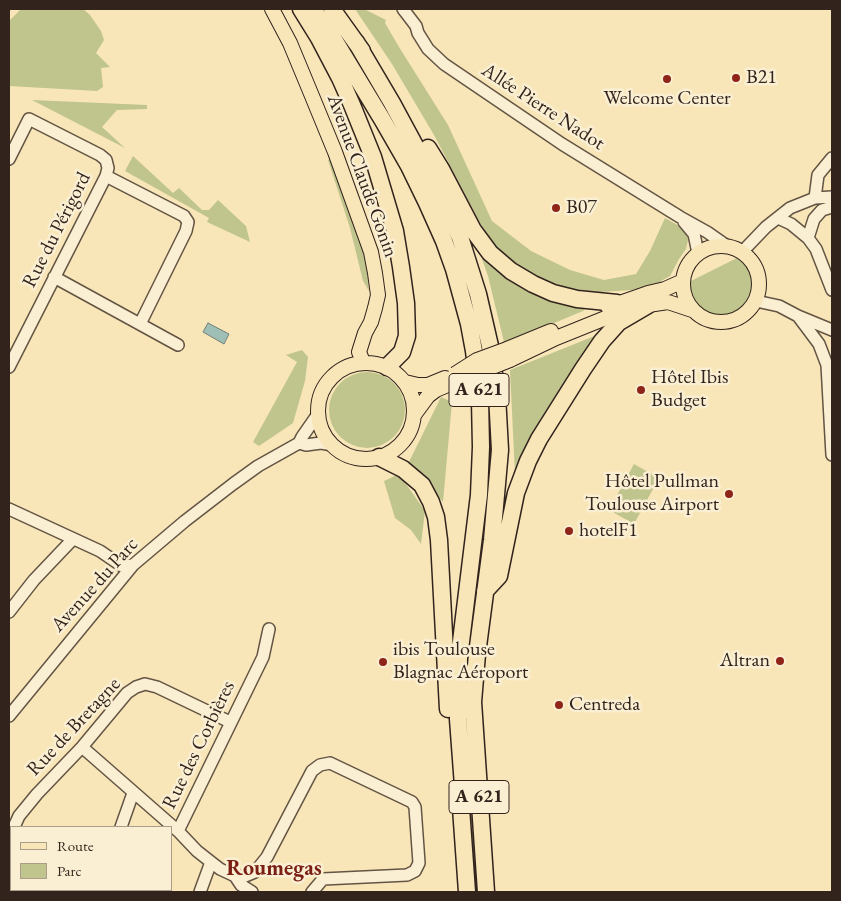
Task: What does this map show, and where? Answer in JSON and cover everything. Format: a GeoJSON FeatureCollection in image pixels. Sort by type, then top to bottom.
{"type":"FeatureCollection","features":[{"type":"Feature","properties":{"kind":"highway"},"geometry":{"type":"LineString","coordinates":[[301,9],[319,38],[352,105],[373,158],[395,231],[405,294],[407,336],[402,352],[387,367]]}},
{"type":"Feature","properties":{"kind":"highway","name":"A 621"},"geometry":{"type":"LineString","coordinates":[[313,9],[333,38],[382,119],[409,166],[427,203],[454,269],[469,324],[474,351],[480,400],[479,495],[459,658],[458,719],[463,786],[461,808],[467,892]]}},
{"type":"Feature","properties":{"kind":"highway","name":"A 621"},"geometry":{"type":"LineString","coordinates":[[332,9],[356,42],[392,103],[426,166],[460,237],[478,294],[490,346],[497,395],[500,450],[492,540],[473,702],[486,892]]}},
{"type":"Feature","properties":{"kind":"highway"},"geometry":{"type":"LineString","coordinates":[[356,42],[402,106],[441,169],[473,230],[490,253],[511,271],[533,284],[554,293],[577,299],[617,303]]}},
{"type":"Feature","properties":{"kind":"highway"},"geometry":{"type":"LineString","coordinates":[[485,591],[499,576],[516,493],[528,461],[540,438],[602,341],[619,322],[648,305]]}},
{"type":"Feature","properties":{"kind":"highway"},"geometry":{"type":"LineString","coordinates":[[379,458],[403,469],[422,485],[436,517],[441,570],[453,795],[461,808]]}},
{"type":"Feature","properties":{"kind":"main road","name":"Avenue Claude Gonin"},"geometry":{"type":"LineString","coordinates":[[272,9],[290,43],[319,112],[371,252],[376,273],[378,295],[371,322],[359,352],[363,362]]}},
{"type":"Feature","properties":{"kind":"main road"},"geometry":{"type":"LineString","coordinates":[[414,415],[428,396],[456,378],[477,360],[509,354],[556,338],[613,315],[648,305],[668,302],[692,310],[704,318],[713,321],[731,321],[741,317],[756,301],[759,291],[760,279],[751,259],[742,252],[727,246],[717,245],[698,253],[687,265],[683,281],[684,294],[692,310]]}},
{"type":"Feature","properties":{"kind":"main road"},"geometry":{"type":"LineString","coordinates":[[509,354],[617,303],[683,281]]}},
{"type":"Feature","properties":{"kind":"main road"},"geometry":{"type":"LineString","coordinates":[[363,362],[387,367],[401,376],[412,394],[414,404],[413,425],[406,439],[394,451],[379,458],[359,458],[345,454],[332,445],[320,426],[318,414],[320,398],[326,384],[336,373],[349,365],[363,362]]}},
{"type":"Feature","properties":{"kind":"main road"},"geometry":{"type":"LineString","coordinates":[[405,382],[428,385],[456,378]]}},
{"type":"Feature","properties":{"kind":"street","name":"Allée Pierre Nadot"},"geometry":{"type":"LineString","coordinates":[[403,9],[416,26],[428,49],[444,64],[562,144],[727,246]]}},
{"type":"Feature","properties":{"kind":"street","name":"Rue du Périgord"},"geometry":{"type":"LineString","coordinates":[[9,159],[29,119],[100,154],[106,160],[108,168],[106,176],[9,367]]}},
{"type":"Feature","properties":{"kind":"street"},"geometry":{"type":"LineString","coordinates":[[815,198],[818,175],[832,158]]}},
{"type":"Feature","properties":{"kind":"street"},"geometry":{"type":"LineString","coordinates":[[106,176],[184,216],[188,222],[186,231],[140,324]]}},
{"type":"Feature","properties":{"kind":"street"},"geometry":{"type":"LineString","coordinates":[[742,252],[766,227],[790,208],[815,198],[832,197]]}},
{"type":"Feature","properties":{"kind":"street"},"geometry":{"type":"LineString","coordinates":[[808,238],[814,219],[822,210],[832,207]]}},
{"type":"Feature","properties":{"kind":"street","name":"Allée Pierre Nadot"},"geometry":{"type":"LineString","coordinates":[[680,217],[694,234],[698,253]]}},
{"type":"Feature","properties":{"kind":"street"},"geometry":{"type":"LineString","coordinates":[[778,218],[791,224],[808,238],[820,258],[832,290]]}},
{"type":"Feature","properties":{"kind":"street"},"geometry":{"type":"LineString","coordinates":[[54,276],[178,345]]}},
{"type":"Feature","properties":{"kind":"street"},"geometry":{"type":"LineString","coordinates":[[756,301],[779,306],[832,330]]}},
{"type":"Feature","properties":{"kind":"street"},"geometry":{"type":"LineString","coordinates":[[798,316],[819,344],[827,364],[832,455]]}},
{"type":"Feature","properties":{"kind":"street"},"geometry":{"type":"LineString","coordinates":[[299,444],[318,414]]}},
{"type":"Feature","properties":{"kind":"street","name":"Avenue du Parc"},"geometry":{"type":"LineString","coordinates":[[9,716],[133,565],[184,521],[258,466],[299,444],[332,445]]}},
{"type":"Feature","properties":{"kind":"street"},"geometry":{"type":"LineString","coordinates":[[9,509],[100,551],[122,566],[133,565]]}},
{"type":"Feature","properties":{"kind":"street"},"geometry":{"type":"LineString","coordinates":[[9,612],[34,580],[73,539]]}},
{"type":"Feature","properties":{"kind":"street","name":"Rue des Corbières"},"geometry":{"type":"LineString","coordinates":[[252,892],[241,885],[235,876],[220,869],[197,851],[178,831],[263,657],[269,629]]}},
{"type":"Feature","properties":{"kind":"street","name":"Rue de Bretagne"},"geometry":{"type":"LineString","coordinates":[[14,826],[19,816],[37,794],[82,747],[127,693],[136,687],[146,684],[157,687],[230,722]]}},
{"type":"Feature","properties":{"kind":"street"},"geometry":{"type":"LineString","coordinates":[[82,747],[178,831]]}},
{"type":"Feature","properties":{"kind":"street"},"geometry":{"type":"LineString","coordinates":[[235,876],[243,877],[255,872],[267,857],[312,771],[320,765],[330,764],[412,802],[415,807],[419,863],[415,871],[407,875],[323,879],[312,892]]}},
{"type":"Feature","properties":{"kind":"street"},"geometry":{"type":"LineString","coordinates":[[120,826],[134,793]]}},
{"type":"Feature","properties":{"kind":"street"},"geometry":{"type":"LineString","coordinates":[[200,892],[211,862]]}},
{"type":"Feature","properties":{"kind":"green space"},"geometry":{"type":"Polygon","coordinates":[[[21,9],[83,9],[90,15],[101,31],[104,40],[96,53],[110,67],[101,68],[103,87],[97,91],[9,86],[9,21],[21,9]]]}},
{"type":"Feature","properties":{"kind":"green space"},"geometry":{"type":"Polygon","coordinates":[[[355,9],[364,9],[386,20],[385,23],[399,47],[448,125],[492,221],[531,251],[570,270],[604,280],[636,274],[650,251],[665,218],[681,227],[687,234],[688,240],[686,249],[670,276],[661,281],[661,283],[632,290],[585,293],[544,281],[523,269],[506,256],[493,243],[479,221],[434,135],[392,64],[355,9]]]}},
{"type":"Feature","properties":{"kind":"green space"},"geometry":{"type":"Polygon","coordinates":[[[32,100],[147,105],[147,109],[117,110],[102,127],[125,148],[32,100]]]}},
{"type":"Feature","properties":{"kind":"green space"},"geometry":{"type":"Polygon","coordinates":[[[133,156],[173,193],[179,188],[202,210],[209,210],[218,200],[246,226],[250,242],[207,222],[209,218],[125,171],[133,156]]]}},
{"type":"Feature","properties":{"kind":"green space"},"geometry":{"type":"Polygon","coordinates":[[[330,159],[362,247],[367,266],[369,291],[363,281],[350,228],[328,160],[330,159]]]}},
{"type":"Feature","properties":{"kind":"green space"},"geometry":{"type":"Polygon","coordinates":[[[739,257],[747,263],[754,282],[752,293],[747,302],[740,310],[730,314],[719,315],[701,308],[694,300],[689,282],[739,257]]]}},
{"type":"Feature","properties":{"kind":"green space"},"geometry":{"type":"Polygon","coordinates":[[[484,258],[486,262],[489,261],[585,309],[511,341],[504,342],[482,259],[484,258]]]}},
{"type":"Feature","properties":{"kind":"green space"},"geometry":{"type":"Polygon","coordinates":[[[602,333],[515,474],[510,370],[602,333]]]}},
{"type":"Feature","properties":{"kind":"green space"},"geometry":{"type":"Polygon","coordinates":[[[302,350],[308,357],[305,381],[293,423],[259,446],[253,442],[297,362],[286,355],[302,350]]]}},
{"type":"Feature","properties":{"kind":"green space"},"geometry":{"type":"Polygon","coordinates":[[[367,372],[382,375],[394,383],[402,395],[405,410],[402,425],[394,437],[382,445],[367,448],[352,445],[340,437],[332,425],[329,410],[332,395],[340,383],[352,375],[367,372]]]}},
{"type":"Feature","properties":{"kind":"green space"},"geometry":{"type":"Polygon","coordinates":[[[441,397],[452,402],[443,502],[424,478],[407,466],[441,397]]]}},
{"type":"Feature","properties":{"kind":"green space"},"geometry":{"type":"Polygon","coordinates":[[[634,464],[659,478],[634,524],[609,510],[634,464]]]}},
{"type":"Feature","properties":{"kind":"green space"},"geometry":{"type":"Polygon","coordinates":[[[399,474],[425,511],[421,544],[411,530],[395,518],[384,481],[399,474]]]}},
{"type":"Feature","properties":{"kind":"water"},"geometry":{"type":"Polygon","coordinates":[[[208,323],[229,334],[224,344],[203,332],[208,323]]]}},
{"type":"Feature","properties":{"kind":"place","name":"B21"},"geometry":{"type":"Point","coordinates":[736,78]}},
{"type":"Feature","properties":{"kind":"place","name":"Welcome Center"},"geometry":{"type":"Point","coordinates":[667,79]}},
{"type":"Feature","properties":{"kind":"place","name":"B07"},"geometry":{"type":"Point","coordinates":[556,208]}},
{"type":"Feature","properties":{"kind":"place","name":"Hôtel Ibis Budget"},"geometry":{"type":"Point","coordinates":[641,390]}},
{"type":"Feature","properties":{"kind":"place","name":"Hôtel Pullman Toulouse Airport"},"geometry":{"type":"Point","coordinates":[729,494]}},
{"type":"Feature","properties":{"kind":"place","name":"hotelF1"},"geometry":{"type":"Point","coordinates":[569,531]}},
{"type":"Feature","properties":{"kind":"place","name":"Altran"},"geometry":{"type":"Point","coordinates":[780,661]}},
{"type":"Feature","properties":{"kind":"place","name":"ibis Toulouse Blagnac Aéroport"},"geometry":{"type":"Point","coordinates":[383,662]}},
{"type":"Feature","properties":{"kind":"place","name":"Centreda"},"geometry":{"type":"Point","coordinates":[559,705]}},
{"type":"Feature","properties":{"kind":"district","name":"Roumegas"},"geometry":{"type":"Point","coordinates":[274,869]}}]}
